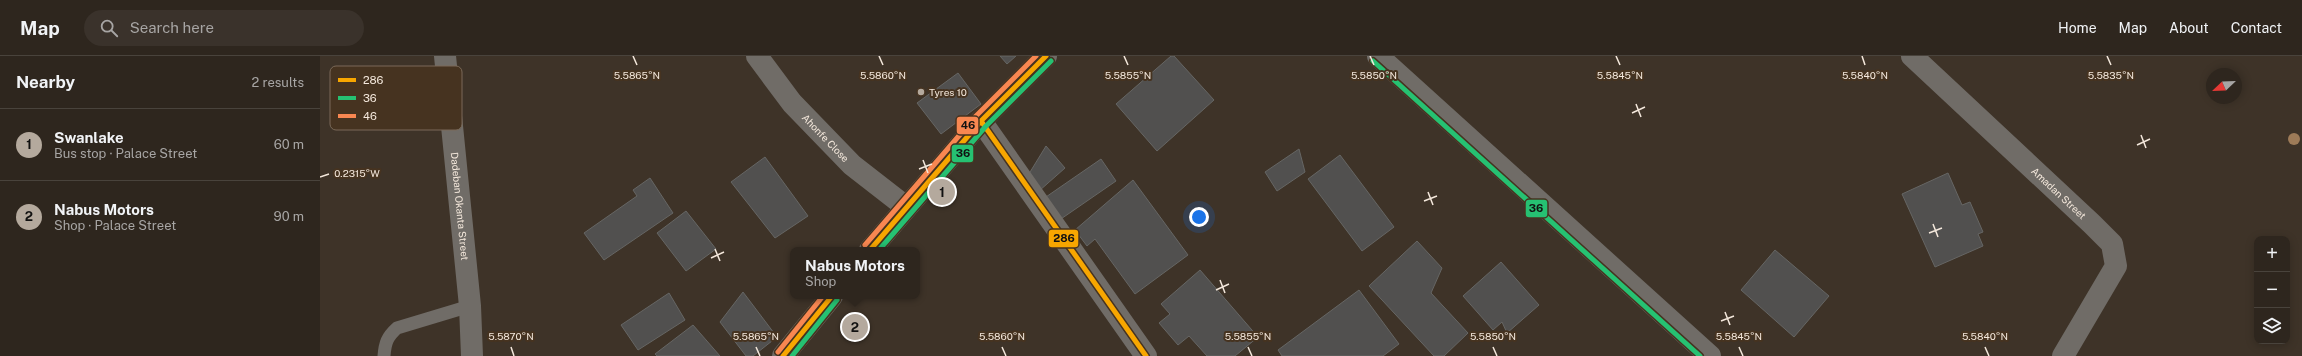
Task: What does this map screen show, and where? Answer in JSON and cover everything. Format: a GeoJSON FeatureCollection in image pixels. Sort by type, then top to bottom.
{"type":"FeatureCollection","features":[{"type":"Feature","properties":{"kind":"street","name":"Dadeban Okanta Street"},"geometry":{"type":"LineString","coordinates":[[444,56],[445,66]]}},
{"type":"Feature","properties":{"kind":"street","name":"Ahonfe Close"},"geometry":{"type":"LineString","coordinates":[[757,56],[792,103],[852,165],[906,207]]}},
{"type":"Feature","properties":{"kind":"street"},"geometry":{"type":"LineString","coordinates":[[873,247],[981,120],[1046,56]]}},
{"type":"Feature","properties":{"kind":"street"},"geometry":{"type":"LineString","coordinates":[[1378,56],[1710,356]]}},
{"type":"Feature","properties":{"kind":"street","name":"Amadan Street"},"geometry":{"type":"LineString","coordinates":[[1912,56],[2112,244],[2116,254],[2116,266],[2063,356]]}},
{"type":"Feature","properties":{"kind":"street"},"geometry":{"type":"LineString","coordinates":[[981,120],[1146,356]]}},
{"type":"Feature","properties":{"kind":"street","name":"Dadeban Okanta Street"},"geometry":{"type":"LineString","coordinates":[[452,130],[470,306],[472,356]]}},
{"type":"Feature","properties":{"kind":"street"},"geometry":{"type":"LineString","coordinates":[[783,356],[830,299]]}},
{"type":"Feature","properties":{"kind":"lane"},"geometry":{"type":"LineString","coordinates":[[384,356],[385,344],[389,335],[397,328],[470,306]]}},
{"type":"Feature","properties":{"kind":"building"},"geometry":{"type":"Polygon","coordinates":[[[1000,56],[1016,56],[1007,64],[1000,56]]]}},
{"type":"Feature","properties":{"kind":"building"},"geometry":{"type":"Polygon","coordinates":[[[1171,56],[1174,56],[1214,100],[1157,151],[1116,104],[1171,56]]]}},
{"type":"Feature","properties":{"kind":"building"},"geometry":{"type":"Polygon","coordinates":[[[958,73],[981,104],[941,134],[917,103],[958,73]]]}},
{"type":"Feature","properties":{"kind":"building"},"geometry":{"type":"Polygon","coordinates":[[[1046,146],[1065,168],[1039,191],[1027,177],[1046,146]]]}},
{"type":"Feature","properties":{"kind":"building"},"geometry":{"type":"Polygon","coordinates":[[[1299,149],[1305,172],[1277,191],[1265,172],[1299,149]]]}},
{"type":"Feature","properties":{"kind":"building"},"geometry":{"type":"Polygon","coordinates":[[[1340,155],[1394,227],[1362,251],[1308,179],[1340,155]]]}},
{"type":"Feature","properties":{"kind":"building"},"geometry":{"type":"Polygon","coordinates":[[[765,157],[808,216],[775,238],[731,182],[765,157]]]}},
{"type":"Feature","properties":{"kind":"building"},"geometry":{"type":"Polygon","coordinates":[[[1101,159],[1116,181],[1058,221],[1043,199],[1101,159]]]}},
{"type":"Feature","properties":{"kind":"building"},"geometry":{"type":"Polygon","coordinates":[[[1948,173],[1962,205],[1970,202],[1983,232],[1978,234],[1983,246],[1935,267],[1902,194],[1948,173]]]}},
{"type":"Feature","properties":{"kind":"building"},"geometry":{"type":"Polygon","coordinates":[[[650,178],[673,213],[604,260],[584,233],[637,196],[633,190],[650,178]]]}},
{"type":"Feature","properties":{"kind":"building"},"geometry":{"type":"Polygon","coordinates":[[[1133,180],[1188,255],[1135,294],[1095,239],[1087,246],[1075,230],[1133,180]]]}},
{"type":"Feature","properties":{"kind":"building"},"geometry":{"type":"Polygon","coordinates":[[[686,211],[716,249],[686,271],[657,233],[686,211]]]}},
{"type":"Feature","properties":{"kind":"building"},"geometry":{"type":"Polygon","coordinates":[[[1417,241],[1442,268],[1431,293],[1468,333],[1444,356],[1434,356],[1369,286],[1417,241]]]}},
{"type":"Feature","properties":{"kind":"building"},"geometry":{"type":"Polygon","coordinates":[[[1775,250],[1829,296],[1794,337],[1741,290],[1775,250]]]}},
{"type":"Feature","properties":{"kind":"building"},"geometry":{"type":"Polygon","coordinates":[[[1501,262],[1539,305],[1507,333],[1502,322],[1493,330],[1463,296],[1501,262]]]}},
{"type":"Feature","properties":{"kind":"building"},"geometry":{"type":"Polygon","coordinates":[[[1200,270],[1258,337],[1235,356],[1207,356],[1189,336],[1178,345],[1159,323],[1170,314],[1161,304],[1200,270]]]}},
{"type":"Feature","properties":{"kind":"building"},"geometry":{"type":"Polygon","coordinates":[[[1359,290],[1399,344],[1383,356],[1282,356],[1278,350],[1359,290]]]}},
{"type":"Feature","properties":{"kind":"building"},"geometry":{"type":"Polygon","coordinates":[[[743,292],[777,337],[753,356],[746,356],[720,322],[743,292]]]}},
{"type":"Feature","properties":{"kind":"building"},"geometry":{"type":"Polygon","coordinates":[[[669,293],[685,320],[638,350],[621,325],[669,293]]]}},
{"type":"Feature","properties":{"kind":"building"},"geometry":{"type":"Polygon","coordinates":[[[693,325],[720,356],[657,356],[655,354],[693,325]]]}},
{"type":"Feature","properties":{"kind":"transit line","name":"46"},"geometry":{"type":"LineString","coordinates":[[865,245],[976,116],[1036,56]]}},
{"type":"Feature","properties":{"kind":"transit line","name":"286"},"geometry":{"type":"LineString","coordinates":[[873,247],[981,121],[1046,56]]}},
{"type":"Feature","properties":{"kind":"transit line","name":"36"},"geometry":{"type":"LineString","coordinates":[[882,247],[986,126],[1051,61]]}},
{"type":"Feature","properties":{"kind":"transit line","name":"36"},"geometry":{"type":"LineString","coordinates":[[1373,61],[1700,356]]}},
{"type":"Feature","properties":{"kind":"transit line","name":"286"},"geometry":{"type":"LineString","coordinates":[[981,121],[1146,356]]}},
{"type":"Feature","properties":{"kind":"transit line","name":"46"},"geometry":{"type":"LineString","coordinates":[[778,352],[821,299]]}},
{"type":"Feature","properties":{"kind":"transit line","name":"286"},"geometry":{"type":"LineString","coordinates":[[783,356],[830,299]]}},
{"type":"Feature","properties":{"kind":"transit line","name":"36"},"geometry":{"type":"LineString","coordinates":[[792,356],[837,300]]}},
{"type":"Feature","properties":{"kind":"place","name":"Tyres 10"},"geometry":{"type":"Point","coordinates":[921,92]}},
{"type":"Feature","properties":{"kind":"place","name":"Swanlake"},"geometry":{"type":"Point","coordinates":[942,192]}},
{"type":"Feature","properties":{"kind":"place","name":"Nabus Motors"},"geometry":{"type":"Point","coordinates":[855,327]}}]}
